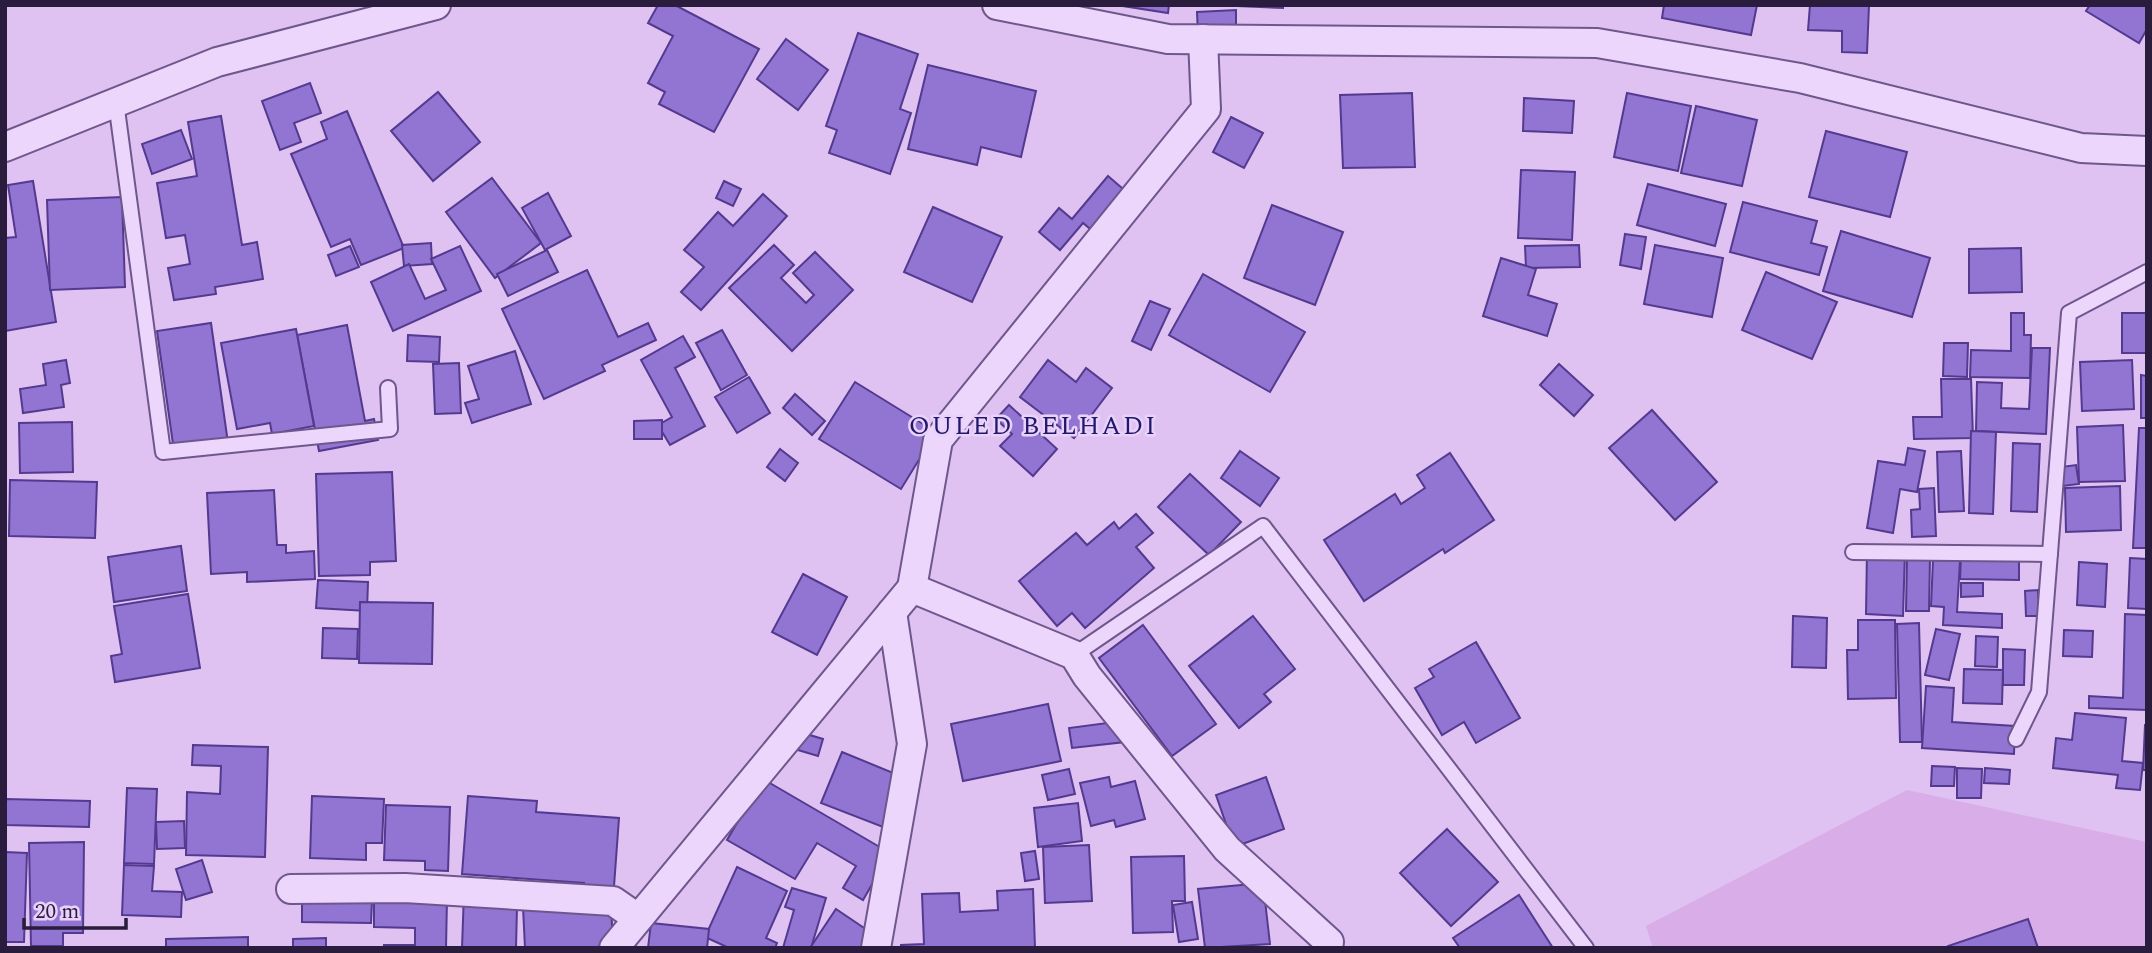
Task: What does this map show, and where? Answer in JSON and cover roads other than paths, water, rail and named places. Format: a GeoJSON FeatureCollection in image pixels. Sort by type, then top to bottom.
{"type":"FeatureCollection","features":[{"type":"Feature","properties":{"kind":"street"},"geometry":{"type":"LineString","coordinates":[[5,147],[216,62],[436,5]]}},
{"type":"Feature","properties":{"kind":"street"},"geometry":{"type":"LineString","coordinates":[[997,5],[1168,39],[1597,43],[1800,78],[2081,148],[2147,151]]}},
{"type":"Feature","properties":{"kind":"street"},"geometry":{"type":"LineString","coordinates":[[614,948],[912,588],[937,440],[1206,109],[1203,39]]}},
{"type":"Feature","properties":{"kind":"street"},"geometry":{"type":"LineString","coordinates":[[912,588],[1074,655],[1087,676],[1227,849],[1329,942]]}},
{"type":"Feature","properties":{"kind":"street"},"geometry":{"type":"LineString","coordinates":[[876,948],[912,744],[892,612]]}},
{"type":"Feature","properties":{"kind":"street"},"geometry":{"type":"LineString","coordinates":[[291,889],[405,888],[613,901],[636,917],[641,915]]}},
{"type":"Feature","properties":{"kind":"lane"},"geometry":{"type":"LineString","coordinates":[[116,102],[163,452],[390,429],[388,388]]}},
{"type":"Feature","properties":{"kind":"lane"},"geometry":{"type":"LineString","coordinates":[[2017,739],[2039,692],[2069,313],[2147,272]]}},
{"type":"Feature","properties":{"kind":"lane"},"geometry":{"type":"LineString","coordinates":[[1074,655],[1263,526],[1586,948]]}},
{"type":"Feature","properties":{"kind":"lane"},"geometry":{"type":"LineString","coordinates":[[1853,552],[2050,554]]}},
{"type":"Feature","properties":{"kind":"district","name":"OULED BELHADI"},"geometry":{"type":"Point","coordinates":[1033,425]}}]}
